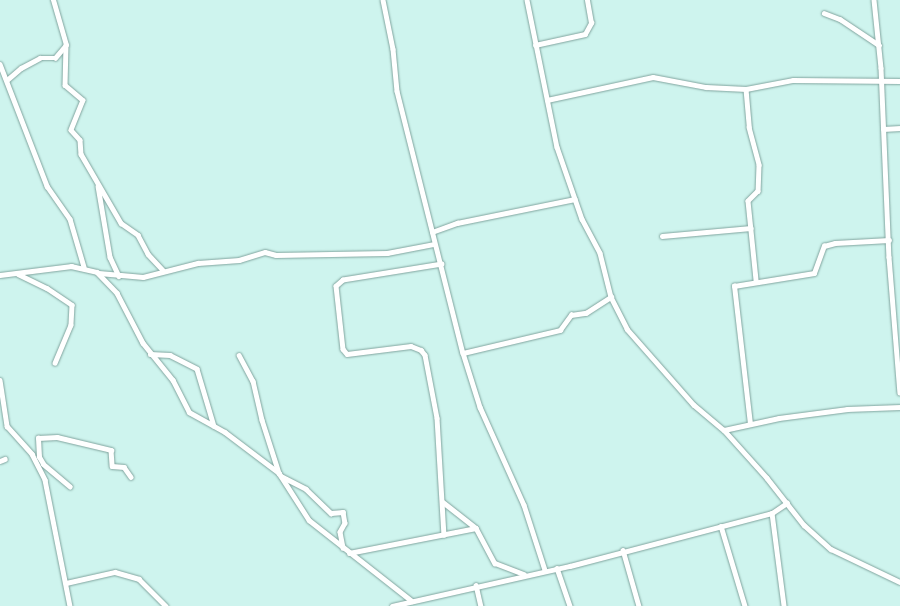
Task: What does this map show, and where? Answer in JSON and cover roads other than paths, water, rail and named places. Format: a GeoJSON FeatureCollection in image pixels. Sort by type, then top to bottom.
{"type":"FeatureCollection","features":[{"type":"Feature","properties":{"kind":"street"},"geometry":{"type":"LineString","coordinates":[[54,0],[66,45],[65,85],[82,100],[71,130],[80,140],[81,154],[121,223],[138,235],[148,254],[164,271]]}},
{"type":"Feature","properties":{"kind":"street"},"geometry":{"type":"LineString","coordinates":[[383,0],[393,49],[398,92],[434,244],[442,264],[463,353],[480,407],[524,505],[545,570]]}},
{"type":"Feature","properties":{"kind":"street"},"geometry":{"type":"LineString","coordinates":[[527,0],[557,147],[575,199],[600,253],[611,297],[627,329],[694,405],[724,430],[804,525],[831,549],[900,582]]}},
{"type":"Feature","properties":{"kind":"street"},"geometry":{"type":"LineString","coordinates":[[535,45],[585,34],[591,23],[587,0]]}},
{"type":"Feature","properties":{"kind":"street"},"geometry":{"type":"LineString","coordinates":[[874,0],[879,45],[882,129],[900,393]]}},
{"type":"Feature","properties":{"kind":"street"},"geometry":{"type":"LineString","coordinates":[[824,13],[840,19],[879,45]]}},
{"type":"Feature","properties":{"kind":"street"},"geometry":{"type":"LineString","coordinates":[[7,80],[21,68],[40,58],[56,58],[66,45]]}},
{"type":"Feature","properties":{"kind":"street"},"geometry":{"type":"LineString","coordinates":[[0,65],[47,186],[73,227],[84,267]]}},
{"type":"Feature","properties":{"kind":"street"},"geometry":{"type":"LineString","coordinates":[[547,100],[653,77],[706,87],[746,89],[793,80],[900,81]]}},
{"type":"Feature","properties":{"kind":"street"},"geometry":{"type":"LineString","coordinates":[[746,89],[749,127],[759,165],[758,191],[748,201],[756,280]]}},
{"type":"Feature","properties":{"kind":"street"},"geometry":{"type":"LineString","coordinates":[[882,129],[900,128]]}},
{"type":"Feature","properties":{"kind":"street"},"geometry":{"type":"LineString","coordinates":[[97,182],[110,257],[119,276]]}},
{"type":"Feature","properties":{"kind":"street"},"geometry":{"type":"LineString","coordinates":[[432,232],[457,223],[575,199]]}},
{"type":"Feature","properties":{"kind":"street"},"geometry":{"type":"LineString","coordinates":[[662,236],[751,228]]}},
{"type":"Feature","properties":{"kind":"street"},"geometry":{"type":"LineString","coordinates":[[750,424],[734,286],[756,280],[814,273],[824,246],[889,240]]}},
{"type":"Feature","properties":{"kind":"street"},"geometry":{"type":"LineString","coordinates":[[0,275],[18,274],[63,266],[84,267],[97,272],[119,276],[143,277],[198,263],[239,260],[265,252],[276,255],[387,253],[434,244]]}},
{"type":"Feature","properties":{"kind":"street"},"geometry":{"type":"LineString","coordinates":[[442,264],[343,280],[336,286],[343,349],[347,354],[411,346],[421,350],[425,355],[437,418],[438,466],[443,502],[444,535]]}},
{"type":"Feature","properties":{"kind":"street"},"geometry":{"type":"LineString","coordinates":[[97,272],[117,293],[150,354],[174,380],[189,412],[214,426],[280,474],[306,489],[331,513],[343,512],[345,523],[340,532],[344,549]]}},
{"type":"Feature","properties":{"kind":"street"},"geometry":{"type":"LineString","coordinates":[[18,274],[47,288],[72,305],[70,325],[56,363]]}},
{"type":"Feature","properties":{"kind":"street"},"geometry":{"type":"LineString","coordinates":[[463,353],[560,330],[571,315],[586,313],[611,297]]}},
{"type":"Feature","properties":{"kind":"street"},"geometry":{"type":"LineString","coordinates":[[150,354],[170,355],[200,373],[214,426]]}},
{"type":"Feature","properties":{"kind":"street"},"geometry":{"type":"LineString","coordinates":[[239,355],[253,381],[264,428],[280,474],[310,520],[349,553],[415,602]]}},
{"type":"Feature","properties":{"kind":"street"},"geometry":{"type":"LineString","coordinates":[[0,380],[7,426],[32,454],[45,480],[70,606]]}},
{"type":"Feature","properties":{"kind":"street"},"geometry":{"type":"LineString","coordinates":[[724,430],[750,424],[847,409],[900,407]]}},
{"type":"Feature","properties":{"kind":"street"},"geometry":{"type":"LineString","coordinates":[[70,487],[39,458],[38,438],[57,437],[111,450],[112,466],[124,467],[130,477]]}},
{"type":"Feature","properties":{"kind":"street"},"geometry":{"type":"LineString","coordinates":[[443,502],[476,528],[496,563],[524,574]]}},
{"type":"Feature","properties":{"kind":"street"},"geometry":{"type":"LineString","coordinates":[[392,606],[415,602],[476,584],[557,568],[622,550],[772,514],[787,503]]}},
{"type":"Feature","properties":{"kind":"street"},"geometry":{"type":"LineString","coordinates":[[772,514],[784,606]]}},
{"type":"Feature","properties":{"kind":"street"},"geometry":{"type":"LineString","coordinates":[[721,526],[746,606]]}},
{"type":"Feature","properties":{"kind":"street"},"geometry":{"type":"LineString","coordinates":[[349,553],[476,528]]}},
{"type":"Feature","properties":{"kind":"street"},"geometry":{"type":"LineString","coordinates":[[622,550],[639,606]]}},
{"type":"Feature","properties":{"kind":"street"},"geometry":{"type":"LineString","coordinates":[[557,568],[570,606]]}},
{"type":"Feature","properties":{"kind":"street"},"geometry":{"type":"LineString","coordinates":[[66,583],[115,572],[139,578],[166,606]]}},
{"type":"Feature","properties":{"kind":"street"},"geometry":{"type":"LineString","coordinates":[[476,584],[481,606]]}}]}
